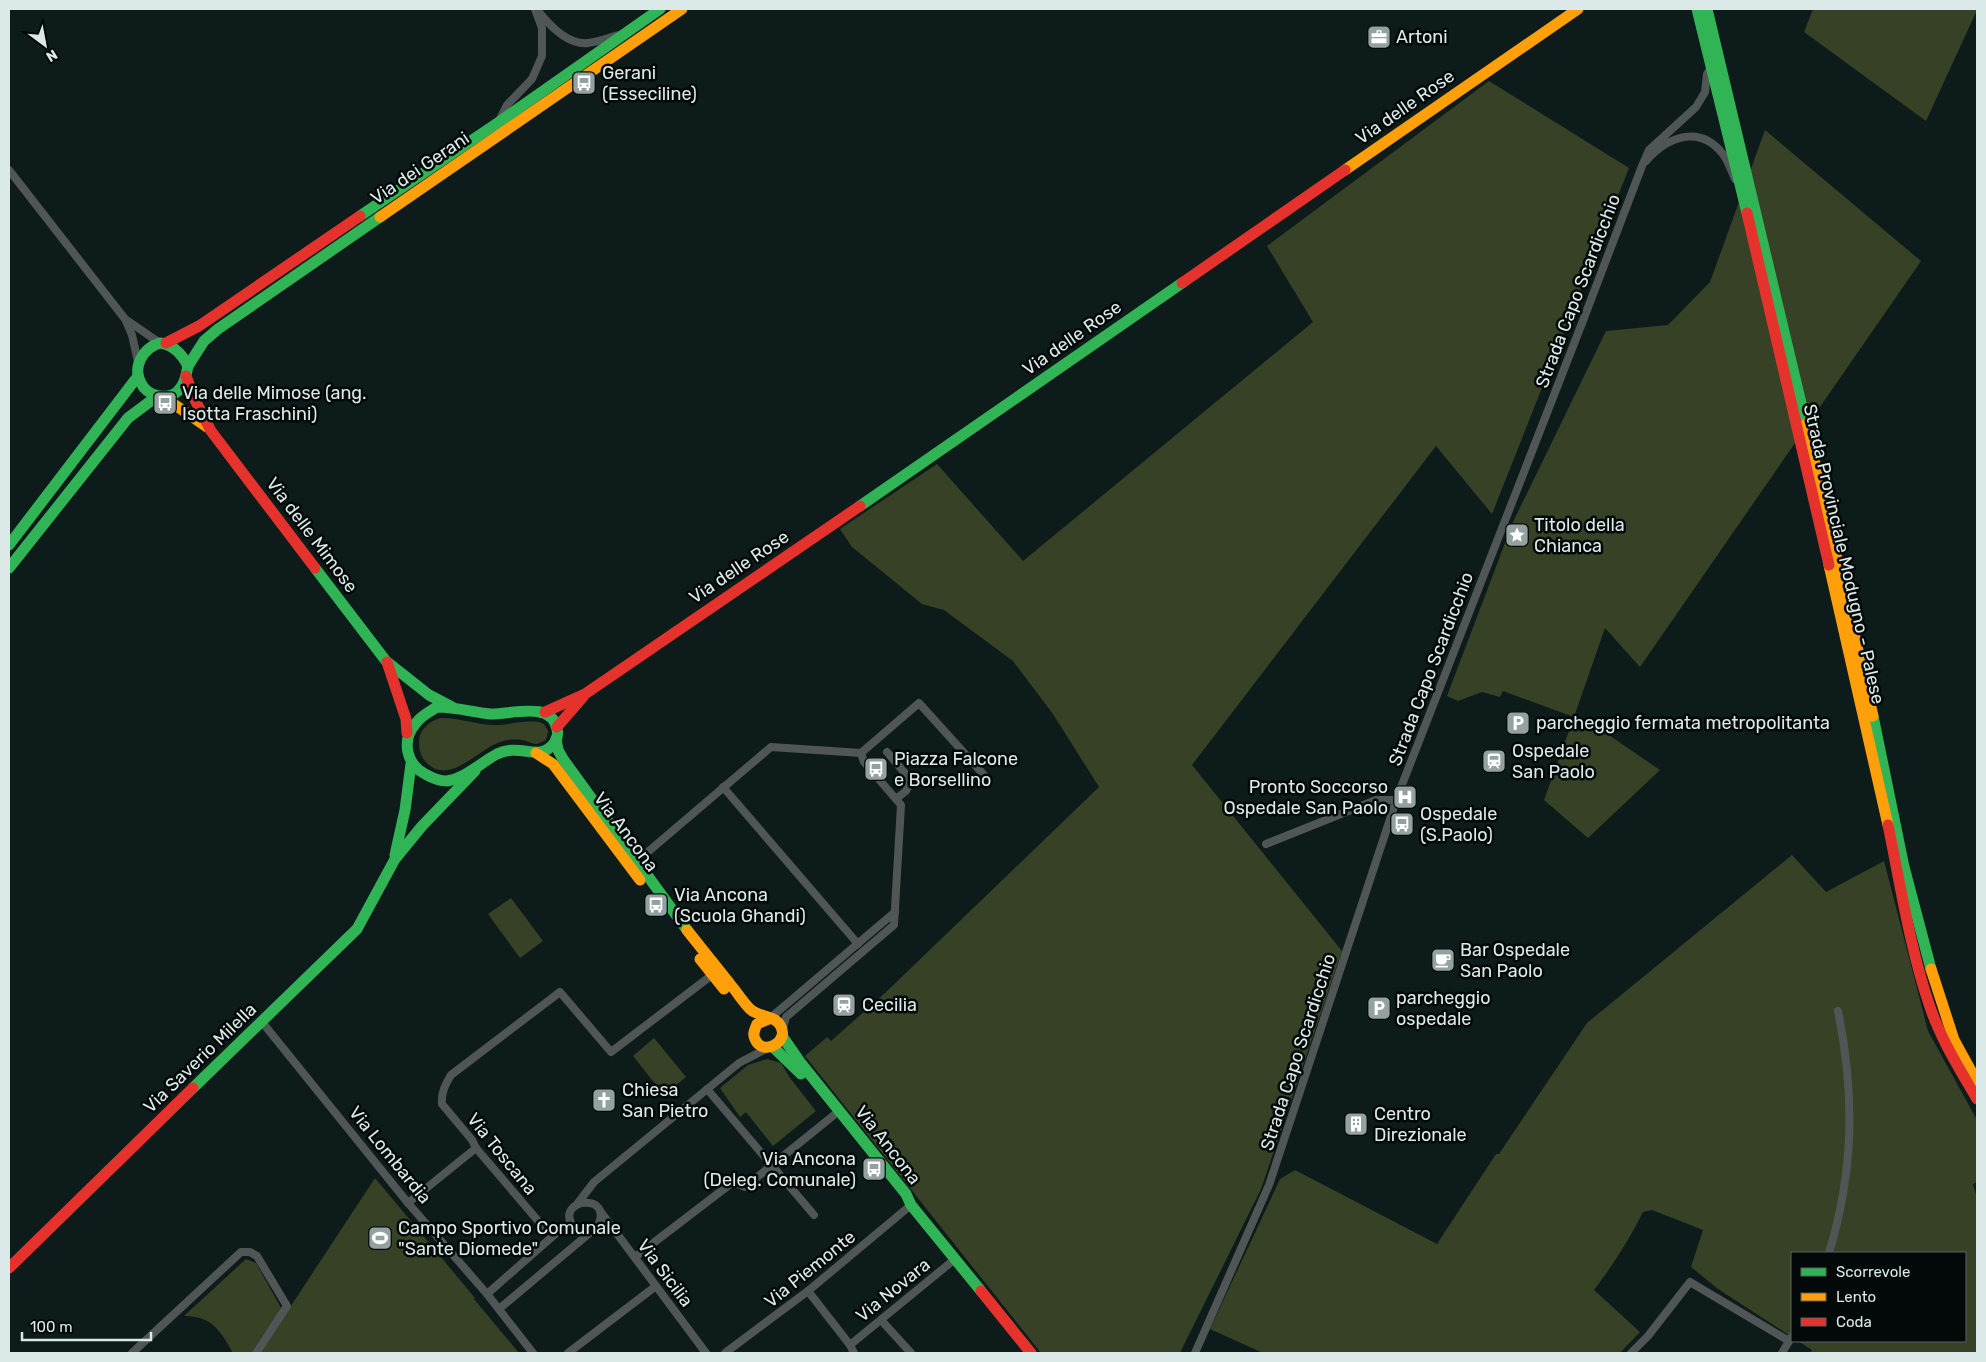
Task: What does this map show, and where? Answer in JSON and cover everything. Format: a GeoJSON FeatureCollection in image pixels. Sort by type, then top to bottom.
{"type":"FeatureCollection","features":[{"type":"Feature","properties":{"kind":"street"},"geometry":{"type":"LineString","coordinates":[[536,9],[548,24],[569,39],[587,43],[624,34]]}},
{"type":"Feature","properties":{"kind":"street"},"geometry":{"type":"LineString","coordinates":[[499,122],[507,105],[532,79],[542,56],[542,28],[536,9]]}},
{"type":"Feature","properties":{"kind":"street","name":"Via dei Gerani"},"geometry":{"type":"LineString","coordinates":[[163,343],[199,326],[499,122],[660,9]]}},
{"type":"Feature","properties":{"kind":"street","name":"Via dei Gerani"},"geometry":{"type":"LineString","coordinates":[[187,371],[204,341],[218,329],[682,9]]}},
{"type":"Feature","properties":{"kind":"street","name":"Via delle Rose"},"geometry":{"type":"LineString","coordinates":[[545,712],[585,694],[1578,9]]}},
{"type":"Feature","properties":{"kind":"street","name":"Strada Provinciale Modugno - Palese"},"geometry":{"type":"LineString","coordinates":[[1697,9],[1743,196],[1862,708],[1916,960],[1929,1004],[1947,1047],[1977,1099]]}},
{"type":"Feature","properties":{"kind":"street","name":"Strada Provinciale Modugno - Palese"},"geometry":{"type":"LineString","coordinates":[[1707,9],[1870,701],[1912,899],[1935,986],[1952,1037],[1966,1066],[1977,1082]]}},
{"type":"Feature","properties":{"kind":"street"},"geometry":{"type":"LineString","coordinates":[[1642,166],[1649,150],[1696,107],[1705,92],[1707,74],[1711,68]]}},
{"type":"Feature","properties":{"kind":"street"},"geometry":{"type":"LineString","coordinates":[[1642,166],[1654,152],[1667,143],[1679,137],[1693,136],[1710,142],[1725,158],[1743,196]]}},
{"type":"Feature","properties":{"kind":"street","name":"Strada Capo Scardicchio"},"geometry":{"type":"LineString","coordinates":[[1195,1353],[1269,1185],[1396,800],[1642,166]]}},
{"type":"Feature","properties":{"kind":"street"},"geometry":{"type":"LineString","coordinates":[[9,170],[125,319],[132,335],[139,364],[138,376],[9,545]]}},
{"type":"Feature","properties":{"kind":"street"},"geometry":{"type":"LineString","coordinates":[[9,568],[122,424],[128,418],[161,397],[176,394],[182,386],[187,371],[182,355],[176,349],[125,319]]}},
{"type":"Feature","properties":{"kind":"street"},"geometry":{"type":"LineString","coordinates":[[139,364],[147,350],[153,345],[163,343]]}},
{"type":"Feature","properties":{"kind":"street","name":"Via delle Mimose"},"geometry":{"type":"LineString","coordinates":[[187,371],[195,400],[211,431],[386,661],[429,696],[452,707]]}},
{"type":"Feature","properties":{"kind":"street"},"geometry":{"type":"LineString","coordinates":[[138,376],[146,390],[161,397]]}},
{"type":"Feature","properties":{"kind":"street","name":"Via delle Mimose"},"geometry":{"type":"LineString","coordinates":[[161,397],[187,412],[211,431]]}},
{"type":"Feature","properties":{"kind":"street","name":"Via delle Mimose"},"geometry":{"type":"LineString","coordinates":[[386,661],[406,719],[407,749],[411,764]]}},
{"type":"Feature","properties":{"kind":"street","name":"Via delle Rose"},"geometry":{"type":"LineString","coordinates":[[557,727],[585,694]]}},
{"type":"Feature","properties":{"kind":"street"},"geometry":{"type":"LineString","coordinates":[[636,862],[771,747],[861,753],[919,703],[984,775]]}},
{"type":"Feature","properties":{"kind":"street"},"geometry":{"type":"LineString","coordinates":[[395,859],[422,826],[475,771],[495,755],[509,750],[536,753],[547,750],[556,739],[557,727],[552,718],[545,712],[533,710],[496,714],[476,713],[452,707],[437,707],[411,726],[407,737]]}},
{"type":"Feature","properties":{"kind":"street","name":"Via Ancona"},"geometry":{"type":"LineString","coordinates":[[556,739],[558,750],[563,759],[671,910],[750,1009],[758,1015],[769,1018]]}},
{"type":"Feature","properties":{"kind":"street"},"geometry":{"type":"LineString","coordinates":[[887,752],[909,778],[910,783],[906,791],[896,799]]}},
{"type":"Feature","properties":{"kind":"street","name":"Via Ancona"},"geometry":{"type":"LineString","coordinates":[[536,753],[553,764],[560,773],[712,975],[747,1016],[754,1035]]}},
{"type":"Feature","properties":{"kind":"street"},"geometry":{"type":"LineString","coordinates":[[487,1294],[568,1223],[571,1211],[594,1182],[745,1058],[771,1047],[781,1040],[786,1018],[894,925],[901,805],[864,762],[861,753]]}},
{"type":"Feature","properties":{"kind":"street"},"geometry":{"type":"LineString","coordinates":[[411,764],[424,774],[440,780],[458,778],[475,771]]}},
{"type":"Feature","properties":{"kind":"street"},"geometry":{"type":"LineString","coordinates":[[395,859],[405,810],[411,764]]}},
{"type":"Feature","properties":{"kind":"street"},"geometry":{"type":"LineString","coordinates":[[723,787],[858,944]]}},
{"type":"Feature","properties":{"kind":"street"},"geometry":{"type":"LineString","coordinates":[[1266,844],[1376,800],[1396,800]]}},
{"type":"Feature","properties":{"kind":"street","name":"Via Saverio Milella"},"geometry":{"type":"LineString","coordinates":[[9,1268],[357,929],[395,859]]}},
{"type":"Feature","properties":{"kind":"street"},"geometry":{"type":"LineString","coordinates":[[745,1058],[757,1024],[769,1018],[895,912]]}},
{"type":"Feature","properties":{"kind":"street","name":"Via Toscana"},"geometry":{"type":"LineString","coordinates":[[568,1223],[555,1230],[545,1229],[476,1148],[472,1140],[442,1104],[441,1097],[444,1085],[450,1075],[560,992],[611,1052],[712,975]]}},
{"type":"Feature","properties":{"kind":"street"},"geometry":{"type":"LineString","coordinates":[[1829,1252],[1844,1193],[1850,1136],[1849,1077],[1838,1010]]}},
{"type":"Feature","properties":{"kind":"street"},"geometry":{"type":"LineString","coordinates":[[769,1018],[778,1022],[782,1033]]}},
{"type":"Feature","properties":{"kind":"street","name":"Via Lombardia"},"geometry":{"type":"LineString","coordinates":[[262,1022],[408,1203],[487,1294],[533,1353]]}},
{"type":"Feature","properties":{"kind":"street","name":"Via Ancona"},"geometry":{"type":"LineString","coordinates":[[782,1033],[800,1062],[906,1194],[911,1205]]}},
{"type":"Feature","properties":{"kind":"street"},"geometry":{"type":"LineString","coordinates":[[754,1035],[759,1045],[771,1047]]}},
{"type":"Feature","properties":{"kind":"street","name":"Via Ancona"},"geometry":{"type":"LineString","coordinates":[[771,1047],[794,1066],[900,1198],[911,1205]]}},
{"type":"Feature","properties":{"kind":"street"},"geometry":{"type":"LineString","coordinates":[[707,1089],[770,1166],[779,1173],[814,1215]]}},
{"type":"Feature","properties":{"kind":"street"},"geometry":{"type":"LineString","coordinates":[[635,1257],[733,1182],[745,1186],[834,1115]]}},
{"type":"Feature","properties":{"kind":"street"},"geometry":{"type":"LineString","coordinates":[[408,1203],[476,1148]]}},
{"type":"Feature","properties":{"kind":"street"},"geometry":{"type":"LineString","coordinates":[[499,1309],[592,1230],[600,1221],[600,1211],[593,1203],[592,1192],[594,1182]]}},
{"type":"Feature","properties":{"kind":"street"},"geometry":{"type":"LineString","coordinates":[[578,1203],[593,1203]]}},
{"type":"Feature","properties":{"kind":"street"},"geometry":{"type":"LineString","coordinates":[[911,1205],[1031,1353]]}},
{"type":"Feature","properties":{"kind":"street","name":"Via Piemonte"},"geometry":{"type":"LineString","coordinates":[[725,1353],[808,1291],[911,1205]]}},
{"type":"Feature","properties":{"kind":"street","name":"Via Sicilia"},"geometry":{"type":"LineString","coordinates":[[600,1211],[706,1353]]}},
{"type":"Feature","properties":{"kind":"street"},"geometry":{"type":"LineString","coordinates":[[568,1223],[580,1232],[604,1227],[614,1229]]}},
{"type":"Feature","properties":{"kind":"street"},"geometry":{"type":"LineString","coordinates":[[132,1353],[241,1252],[250,1252],[256,1256],[287,1306],[256,1353]]}},
{"type":"Feature","properties":{"kind":"street","name":"Via Novara"},"geometry":{"type":"LineString","coordinates":[[850,1345],[955,1259]]}},
{"type":"Feature","properties":{"kind":"street"},"geometry":{"type":"LineString","coordinates":[[1631,1353],[1654,1330],[1690,1282],[1791,1339],[1782,1353]]}},
{"type":"Feature","properties":{"kind":"street"},"geometry":{"type":"LineString","coordinates":[[568,1353],[656,1286]]}},
{"type":"Feature","properties":{"kind":"street","name":"Via Novara"},"geometry":{"type":"LineString","coordinates":[[808,1291],[850,1345],[854,1353]]}},
{"type":"Feature","properties":{"kind":"street"},"geometry":{"type":"LineString","coordinates":[[881,1320],[911,1353]]}},
{"type":"Feature","properties":{"kind":"green space"},"geometry":{"type":"Polygon","coordinates":[[[1813,9],[1977,10],[1926,121],[1804,32],[1813,9]]]}},
{"type":"Feature","properties":{"kind":"green space"},"geometry":{"type":"Polygon","coordinates":[[[1489,81],[1629,168],[1492,514],[1436,446],[1192,765],[1342,951],[1261,1189],[1180,1353],[1041,1353],[805,1056],[827,1037],[831,1041],[885,993],[1099,787],[1053,714],[1013,661],[944,610],[922,604],[852,547],[840,529],[937,464],[1023,561],[1313,322],[1267,246],[1489,81]]]}},
{"type":"Feature","properties":{"kind":"green space"},"geometry":{"type":"Polygon","coordinates":[[[1765,130],[1921,261],[1640,667],[1605,628],[1574,717],[1503,691],[1500,697],[1482,692],[1458,701],[1447,696],[1513,522],[1606,331],[1668,325],[1710,282],[1765,130]]]}},
{"type":"Feature","properties":{"kind":"green space"},"geometry":{"type":"Polygon","coordinates":[[[1574,717],[1600,729],[1660,770],[1588,838],[1544,800],[1574,717]]]}},
{"type":"Feature","properties":{"kind":"green space"},"geometry":{"type":"Polygon","coordinates":[[[440,718],[495,725],[539,722],[544,724],[548,731],[546,740],[537,744],[520,740],[503,741],[491,746],[453,769],[443,770],[434,768],[425,761],[421,755],[419,745],[420,735],[426,726],[440,718]]]}},
{"type":"Feature","properties":{"kind":"green space"},"geometry":{"type":"Polygon","coordinates":[[[1792,855],[1826,892],[1884,861],[1928,1031],[1977,1120],[1977,1182],[1973,1184],[1977,1198],[1977,1353],[1810,1353],[1812,1350],[1800,1342],[1966,1342],[1966,1252],[1791,1252],[1791,1336],[1718,1289],[1691,1267],[1703,1230],[1652,1210],[1643,1212],[1620,1252],[1594,1290],[1640,1332],[1620,1353],[1263,1353],[1210,1329],[1280,1179],[1295,1170],[1437,1244],[1496,1154],[1499,1154],[1587,1023],[1792,855]]]}},
{"type":"Feature","properties":{"kind":"green space"},"geometry":{"type":"Polygon","coordinates":[[[511,898],[543,941],[520,958],[488,914],[511,898]]]}},
{"type":"Feature","properties":{"kind":"green space"},"geometry":{"type":"Polygon","coordinates":[[[654,1038],[686,1077],[664,1095],[633,1056],[654,1038]]]}},
{"type":"Feature","properties":{"kind":"green space"},"geometry":{"type":"Polygon","coordinates":[[[767,1059],[781,1063],[790,1078],[816,1111],[773,1146],[746,1112],[740,1117],[720,1088],[748,1065],[767,1059]]]}},
{"type":"Feature","properties":{"kind":"green space","name":"Campo Sportivo Comunale \"Sante Diomede\""},"geometry":{"type":"Polygon","coordinates":[[[375,1178],[475,1298],[519,1353],[260,1353],[375,1178]]]}},
{"type":"Feature","properties":{"kind":"green space"},"geometry":{"type":"Polygon","coordinates":[[[246,1259],[256,1263],[281,1308],[251,1353],[233,1353],[214,1326],[202,1319],[184,1316],[246,1259]]]}},
{"type":"Feature","properties":{"kind":"traffic: fast"},"geometry":{"type":"LineString","coordinates":[[360,216],[499,122],[660,9]]}},
{"type":"Feature","properties":{"kind":"traffic: fast"},"geometry":{"type":"LineString","coordinates":[[1697,9],[1747,213]]}},
{"type":"Feature","properties":{"kind":"traffic: fast"},"geometry":{"type":"LineString","coordinates":[[1707,9],[1806,424]]}},
{"type":"Feature","properties":{"kind":"traffic: fast"},"geometry":{"type":"LineString","coordinates":[[188,366],[204,341],[218,329],[380,217]]}},
{"type":"Feature","properties":{"kind":"traffic: fast"},"geometry":{"type":"LineString","coordinates":[[860,506],[1182,283]]}},
{"type":"Feature","properties":{"kind":"traffic: fast"},"geometry":{"type":"LineString","coordinates":[[160,343],[177,351],[188,366],[182,385],[178,391],[168,396],[158,396],[148,391],[141,383],[138,371],[144,354],[154,345],[160,343]]}},
{"type":"Feature","properties":{"kind":"traffic: fast"},"geometry":{"type":"LineString","coordinates":[[9,545],[138,376]]}},
{"type":"Feature","properties":{"kind":"traffic: fast"},"geometry":{"type":"LineString","coordinates":[[9,568],[128,418],[156,397]]}},
{"type":"Feature","properties":{"kind":"traffic: fast"},"geometry":{"type":"LineString","coordinates":[[315,568],[386,661],[429,695],[452,707]]}},
{"type":"Feature","properties":{"kind":"traffic: fast"},"geometry":{"type":"LineString","coordinates":[[437,707],[490,714],[539,712],[553,720],[557,729],[557,738],[553,745],[543,751],[504,751],[460,777],[447,781],[438,780],[425,774],[413,764],[407,744],[408,737],[416,723],[437,707]]}},
{"type":"Feature","properties":{"kind":"traffic: fast"},"geometry":{"type":"LineString","coordinates":[[1873,716],[1904,867],[1931,969]]}},
{"type":"Feature","properties":{"kind":"traffic: fast"},"geometry":{"type":"LineString","coordinates":[[556,739],[558,750],[563,759],[687,930]]}},
{"type":"Feature","properties":{"kind":"traffic: fast"},"geometry":{"type":"LineString","coordinates":[[395,855],[405,810],[411,764]]}},
{"type":"Feature","properties":{"kind":"traffic: fast"},"geometry":{"type":"LineString","coordinates":[[193,1088],[357,929],[395,859],[422,826],[475,771]]}},
{"type":"Feature","properties":{"kind":"traffic: fast"},"geometry":{"type":"LineString","coordinates":[[782,1036],[800,1062],[906,1194],[911,1205],[981,1291]]}},
{"type":"Feature","properties":{"kind":"traffic: fast"},"geometry":{"type":"LineString","coordinates":[[773,1047],[801,1074]]}},
{"type":"Feature","properties":{"kind":"traffic: slow"},"geometry":{"type":"LineString","coordinates":[[380,217],[682,9]]}},
{"type":"Feature","properties":{"kind":"traffic: slow"},"geometry":{"type":"LineString","coordinates":[[1345,170],[1578,9]]}},
{"type":"Feature","properties":{"kind":"traffic: slow"},"geometry":{"type":"LineString","coordinates":[[165,398],[207,427]]}},
{"type":"Feature","properties":{"kind":"traffic: slow"},"geometry":{"type":"LineString","coordinates":[[1806,424],[1873,716]]}},
{"type":"Feature","properties":{"kind":"traffic: slow"},"geometry":{"type":"LineString","coordinates":[[1829,565],[1888,825]]}},
{"type":"Feature","properties":{"kind":"traffic: slow"},"geometry":{"type":"LineString","coordinates":[[536,753],[553,764],[640,880]]}},
{"type":"Feature","properties":{"kind":"traffic: slow"},"geometry":{"type":"LineString","coordinates":[[687,930],[750,1009],[753,1012],[774,1019],[780,1025],[782,1037],[779,1042],[769,1047],[763,1047],[755,1039],[754,1032],[757,1024],[769,1019]]}},
{"type":"Feature","properties":{"kind":"traffic: slow"},"geometry":{"type":"LineString","coordinates":[[700,959],[724,989]]}},
{"type":"Feature","properties":{"kind":"traffic: slow"},"geometry":{"type":"LineString","coordinates":[[1931,969],[1954,1040],[1977,1082]]}},
{"type":"Feature","properties":{"kind":"traffic: jam"},"geometry":{"type":"LineString","coordinates":[[1182,283],[1345,170]]}},
{"type":"Feature","properties":{"kind":"traffic: jam"},"geometry":{"type":"LineString","coordinates":[[1747,213],[1829,565]]}},
{"type":"Feature","properties":{"kind":"traffic: jam"},"geometry":{"type":"LineString","coordinates":[[166,343],[199,326],[360,216]]}},
{"type":"Feature","properties":{"kind":"traffic: jam"},"geometry":{"type":"LineString","coordinates":[[186,376],[195,400],[211,431],[315,568]]}},
{"type":"Feature","properties":{"kind":"traffic: jam"},"geometry":{"type":"LineString","coordinates":[[545,712],[585,694],[860,506]]}},
{"type":"Feature","properties":{"kind":"traffic: jam"},"geometry":{"type":"LineString","coordinates":[[387,662],[406,719],[407,733]]}},
{"type":"Feature","properties":{"kind":"traffic: jam"},"geometry":{"type":"LineString","coordinates":[[557,727],[583,697]]}},
{"type":"Feature","properties":{"kind":"traffic: jam"},"geometry":{"type":"LineString","coordinates":[[1888,825],[1911,938],[1933,1017],[1944,1041],[1977,1099]]}},
{"type":"Feature","properties":{"kind":"traffic: jam"},"geometry":{"type":"LineString","coordinates":[[9,1268],[193,1088]]}},
{"type":"Feature","properties":{"kind":"traffic: jam"},"geometry":{"type":"LineString","coordinates":[[981,1291],[1031,1353]]}},
{"type":"Feature","properties":{"kind":"place","name":"Artoni"},"geometry":{"type":"Point","coordinates":[1379,37]}},
{"type":"Feature","properties":{"kind":"place","name":"Gerani (Esseciline)"},"geometry":{"type":"Point","coordinates":[584,83]}},
{"type":"Feature","properties":{"kind":"place","name":"Via delle Mimose (ang. Isotta Fraschini)"},"geometry":{"type":"Point","coordinates":[165,403]}},
{"type":"Feature","properties":{"kind":"place","name":"Titolo della Chianca"},"geometry":{"type":"Point","coordinates":[1517,535]}},
{"type":"Feature","properties":{"kind":"place","name":"parcheggio fermata metropolitanta"},"geometry":{"type":"Point","coordinates":[1518,723]}},
{"type":"Feature","properties":{"kind":"place","name":"Ospedale San Paolo"},"geometry":{"type":"Point","coordinates":[1494,761]}},
{"type":"Feature","properties":{"kind":"place","name":"Piazza Falcone e Borsellino"},"geometry":{"type":"Point","coordinates":[876,769]}},
{"type":"Feature","properties":{"kind":"place","name":"Pronto Soccorso Ospedale San Paolo"},"geometry":{"type":"Point","coordinates":[1405,797]}},
{"type":"Feature","properties":{"kind":"place","name":"Ospedale (S.Paolo)"},"geometry":{"type":"Point","coordinates":[1402,824]}},
{"type":"Feature","properties":{"kind":"place","name":"Via Ancona (Scuola Ghandi)"},"geometry":{"type":"Point","coordinates":[656,905]}},
{"type":"Feature","properties":{"kind":"place","name":"Bar Ospedale San Paolo"},"geometry":{"type":"Point","coordinates":[1443,960]}},
{"type":"Feature","properties":{"kind":"place","name":"Cecilia"},"geometry":{"type":"Point","coordinates":[844,1005]}},
{"type":"Feature","properties":{"kind":"place","name":"parcheggio ospedale"},"geometry":{"type":"Point","coordinates":[1379,1008]}},
{"type":"Feature","properties":{"kind":"place","name":"Chiesa San Pietro"},"geometry":{"type":"Point","coordinates":[604,1100]}},
{"type":"Feature","properties":{"kind":"place","name":"Centro Direzionale"},"geometry":{"type":"Point","coordinates":[1356,1124]}},
{"type":"Feature","properties":{"kind":"place","name":"Via Ancona (Deleg. Comunale)"},"geometry":{"type":"Point","coordinates":[874,1169]}},
{"type":"Feature","properties":{"kind":"place","name":"Campo Sportivo Comunale \"Sante Diomede\""},"geometry":{"type":"Point","coordinates":[380,1238]}}]}
